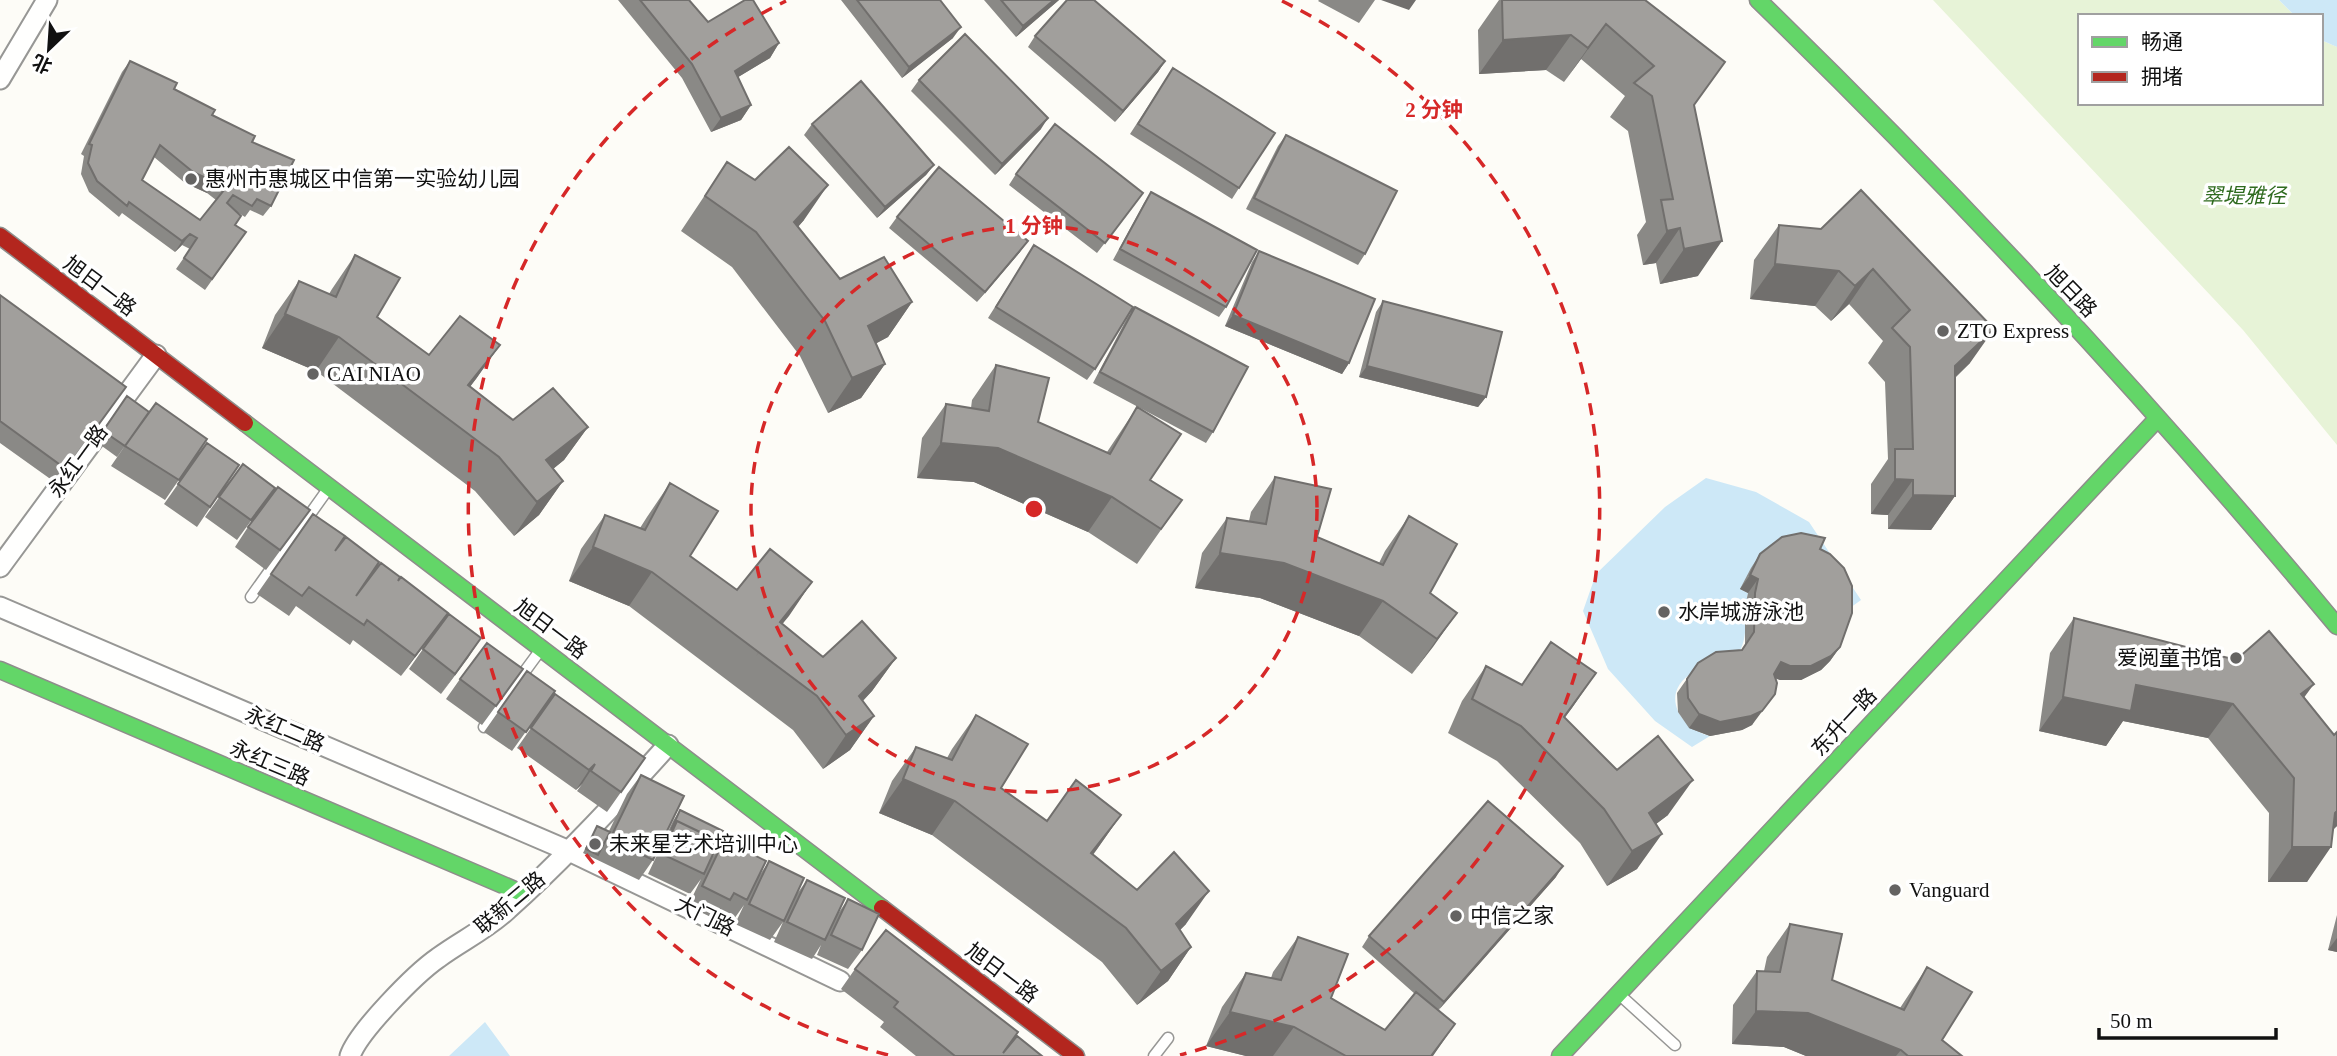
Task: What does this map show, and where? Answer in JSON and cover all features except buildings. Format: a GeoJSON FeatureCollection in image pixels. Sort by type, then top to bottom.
{"type":"FeatureCollection","features":[{"type":"Feature","properties":{"kind":"street"},"geometry":{"type":"LineString","coordinates":[[0,79],[47,0]]}},
{"type":"Feature","properties":{"kind":"street","name":"旭日路"},"geometry":{"type":"LineString","coordinates":[[1758,0],[1890,131],[2158,418],[2337,626]]}},
{"type":"Feature","properties":{"kind":"street","name":"旭日一路"},"geometry":{"type":"LineString","coordinates":[[0,236],[1076,1056]]}},
{"type":"Feature","properties":{"kind":"street","name":"永红一路"},"geometry":{"type":"LineString","coordinates":[[0,567],[156,355]]}},
{"type":"Feature","properties":{"kind":"street","name":"东升一路"},"geometry":{"type":"LineString","coordinates":[[1561,1056],[2158,418]]}},
{"type":"Feature","properties":{"kind":"street","name":"永红二路"},"geometry":{"type":"LineString","coordinates":[[0,607],[569,851]]}},
{"type":"Feature","properties":{"kind":"street","name":"永红三路"},"geometry":{"type":"LineString","coordinates":[[0,670],[524,894]]}},
{"type":"Feature","properties":{"kind":"street","name":"联新二路"},"geometry":{"type":"LineString","coordinates":[[350,1056],[360,1034],[428,966],[488,926],[524,894],[607,814],[668,745]]}},
{"type":"Feature","properties":{"kind":"street","name":"大门路"},"geometry":{"type":"LineString","coordinates":[[569,851],[840,981]]}},
{"type":"Feature","properties":{"kind":"lane"},"geometry":{"type":"LineString","coordinates":[[251,597],[329,487]]}},
{"type":"Feature","properties":{"kind":"lane"},"geometry":{"type":"LineString","coordinates":[[484,727],[541,649]]}},
{"type":"Feature","properties":{"kind":"lane"},"geometry":{"type":"LineString","coordinates":[[1619,993],[1675,1045]]}},
{"type":"Feature","properties":{"kind":"lane"},"geometry":{"type":"LineString","coordinates":[[1154,1056],[1168,1038]]}},
{"type":"Feature","properties":{"kind":"green space","name":"翠堤雅径"},"geometry":{"type":"Polygon","coordinates":[[[1933,0],[2279,0],[2293,14],[2078,14],[2078,105],[2323,105],[2323,41],[2337,47],[2337,445],[2243,330],[1933,0]]]}},
{"type":"Feature","properties":{"kind":"water"},"geometry":{"type":"Polygon","coordinates":[[[2279,0],[2337,0],[2337,47],[2323,41],[2323,14],[2293,14],[2279,0]]]}},
{"type":"Feature","properties":{"kind":"water","name":"水岸城游泳池"},"geometry":{"type":"Polygon","coordinates":[[[1706,478],[1756,492],[1809,522],[1861,600],[1843,613],[1740,589],[1748,593],[1744,637],[1732,664],[1694,672],[1683,680],[1677,689],[1675,698],[1682,717],[1699,732],[1710,736],[1692,747],[1655,721],[1608,669],[1583,611],[1596,574],[1665,507],[1706,478]]]}},
{"type":"Feature","properties":{"kind":"water"},"geometry":{"type":"Polygon","coordinates":[[[485,1022],[510,1056],[449,1056],[485,1022]]]}},
{"type":"Feature","properties":{"kind":"traffic: fast"},"geometry":{"type":"LineString","coordinates":[[1758,0],[1909,151],[2056,305],[2128,384],[2337,626]]}},
{"type":"Feature","properties":{"kind":"traffic: fast"},"geometry":{"type":"LineString","coordinates":[[1560,1056],[2158,418]]}},
{"type":"Feature","properties":{"kind":"traffic: fast"},"geometry":{"type":"LineString","coordinates":[[245,423],[882,908]]}},
{"type":"Feature","properties":{"kind":"traffic: fast"},"geometry":{"type":"LineString","coordinates":[[0,670],[524,894]]}},
{"type":"Feature","properties":{"kind":"traffic: jam"},"geometry":{"type":"LineString","coordinates":[[0,236],[245,423]]}},
{"type":"Feature","properties":{"kind":"traffic: jam"},"geometry":{"type":"LineString","coordinates":[[882,908],[1076,1056]]}},
{"type":"Feature","properties":{"kind":"place","name":"惠州市惠城区中信第一实验幼儿园"},"geometry":{"type":"Point","coordinates":[191,179]}},
{"type":"Feature","properties":{"kind":"place","name":"ZTO Express"},"geometry":{"type":"Point","coordinates":[1943,331]}},
{"type":"Feature","properties":{"kind":"place","name":"CAI NIAO"},"geometry":{"type":"Point","coordinates":[313,374]}},
{"type":"Feature","properties":{"kind":"place","name":"水岸城游泳池"},"geometry":{"type":"Point","coordinates":[1664,612]}},
{"type":"Feature","properties":{"kind":"place","name":"爱阅童书馆"},"geometry":{"type":"Point","coordinates":[2236,658]}},
{"type":"Feature","properties":{"kind":"place","name":"未来星艺术培训中心"},"geometry":{"type":"Point","coordinates":[595,844]}},
{"type":"Feature","properties":{"kind":"place","name":"Vanguard"},"geometry":{"type":"Point","coordinates":[1895,890]}},
{"type":"Feature","properties":{"kind":"place","name":"中信之家"},"geometry":{"type":"Point","coordinates":[1456,916]}}]}
